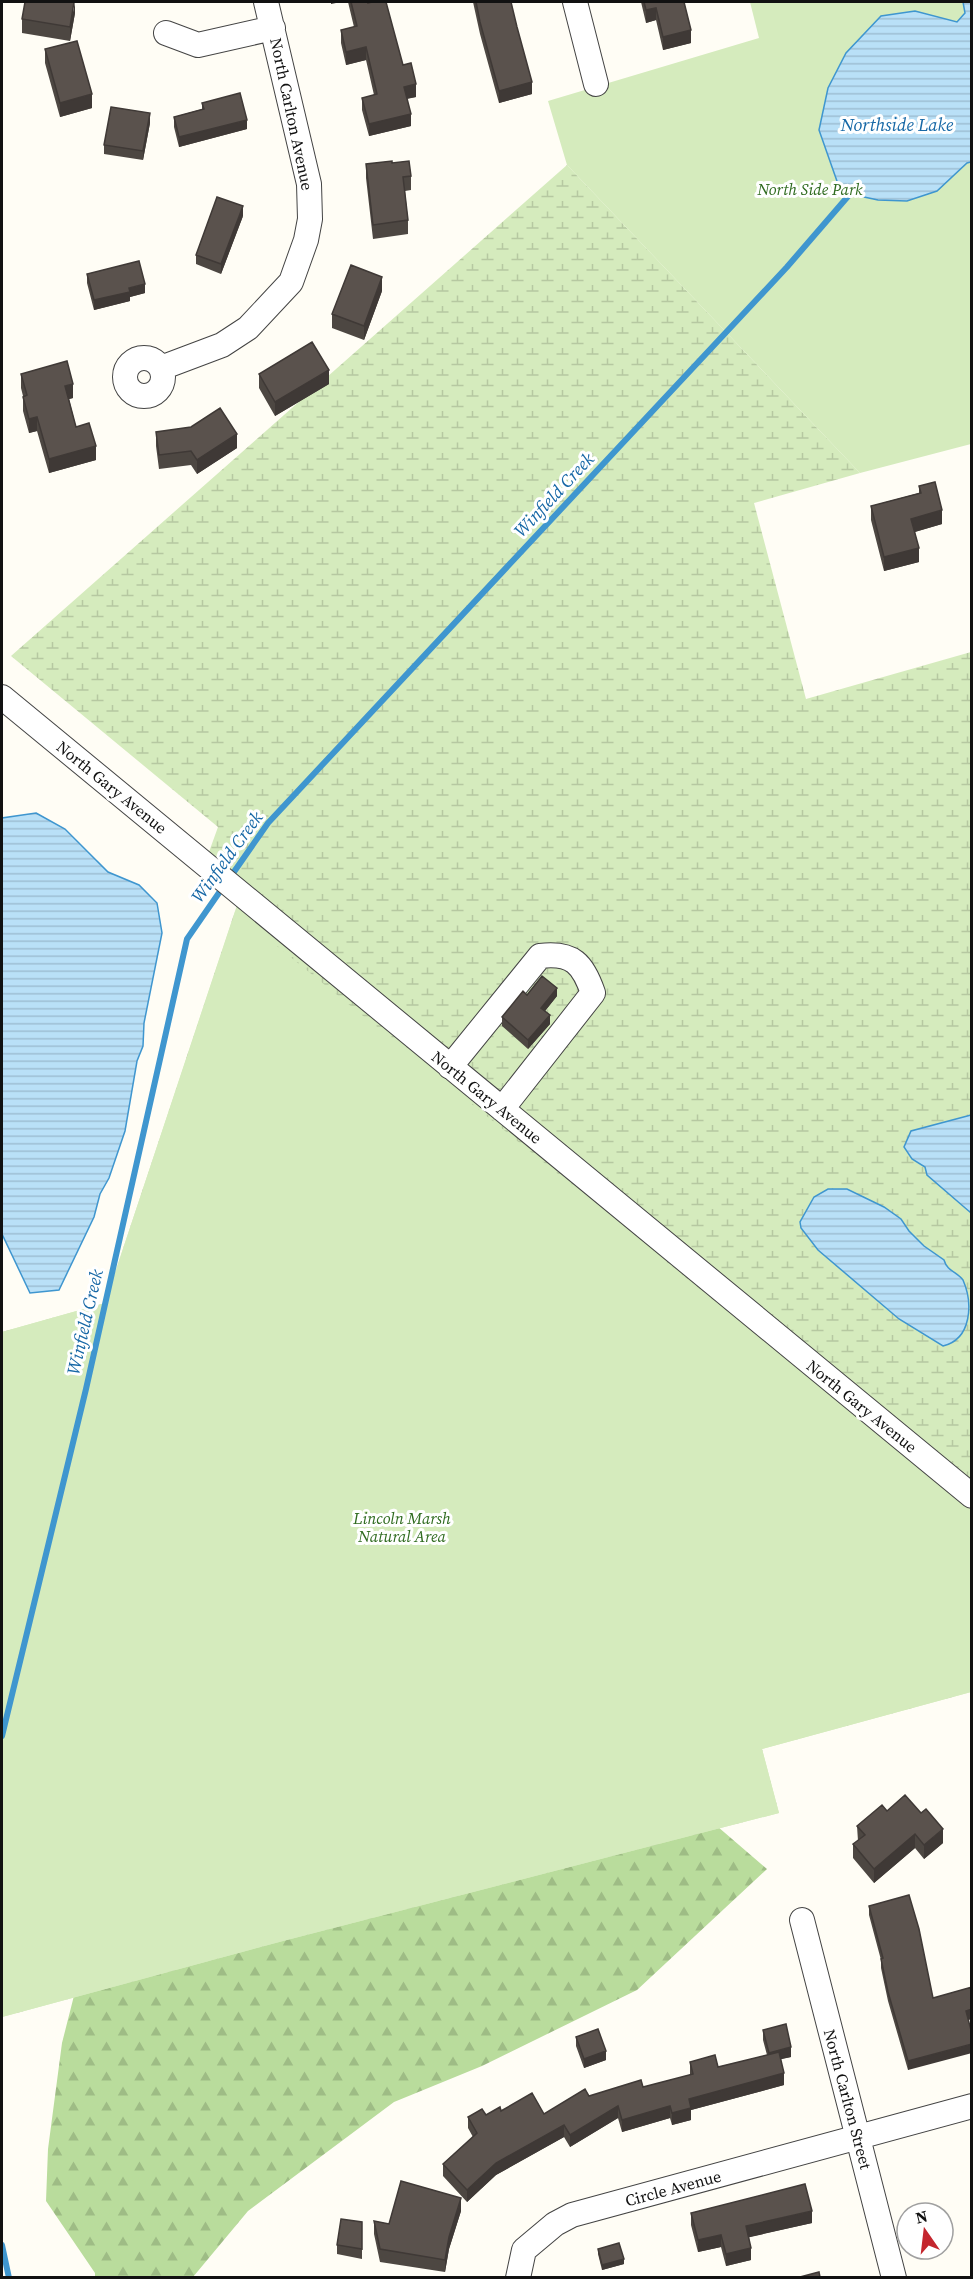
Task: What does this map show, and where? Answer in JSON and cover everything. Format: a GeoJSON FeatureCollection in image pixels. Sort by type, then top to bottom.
{"type":"FeatureCollection","features":[{"type":"Feature","properties":{"kind":"street","name":"North Carlton Avenue"},"geometry":{"type":"LineString","coordinates":[[161,368],[222,345],[248,328],[291,282],[306,240],[310,219],[309,184],[266,2]]}},
{"type":"Feature","properties":{"kind":"street"},"geometry":{"type":"LineString","coordinates":[[575,2],[596,84]]}},
{"type":"Feature","properties":{"kind":"street"},"geometry":{"type":"LineString","coordinates":[[166,33],[198,45],[273,28]]}},
{"type":"Feature","properties":{"kind":"street","name":"North Gary Avenue"},"geometry":{"type":"LineString","coordinates":[[5,708],[205,863],[972,1496]]}},
{"type":"Feature","properties":{"kind":"street"},"geometry":{"type":"LineString","coordinates":[[450,1066],[540,956],[555,954],[568,957],[580,965],[593,993],[502,1109]]}},
{"type":"Feature","properties":{"kind":"street","name":"North Carlton Street"},"geometry":{"type":"LineString","coordinates":[[802,1920],[894,2277]]}},
{"type":"Feature","properties":{"kind":"street","name":"Circle Avenue"},"geometry":{"type":"LineString","coordinates":[[518,2277],[524,2250],[555,2224],[572,2216],[972,2106]]}},
{"type":"Feature","properties":{"kind":"green space","name":"North Side Park"},"geometry":{"type":"Polygon","coordinates":[[[750,2],[971,2],[971,444],[860,473],[567,165],[548,101],[759,38],[750,2]]]}},
{"type":"Feature","properties":{"kind":"green space"},"geometry":{"type":"Polygon","coordinates":[[[567,165],[860,473],[754,503],[806,699],[971,652],[971,1692],[762,1749],[779,1813],[283,1941],[2,2017],[2,1332],[105,1303],[241,893],[205,863],[218,827],[11,656],[567,165]]]}},
{"type":"Feature","properties":{"kind":"green space","name":"Lincoln Marsh Natural Area"},"geometry":{"type":"Polygon","coordinates":[[[235,912],[971,1509],[971,1692],[762,1749],[779,1813],[283,1941],[2,2017],[2,1332],[105,1303],[235,912]]]}},
{"type":"Feature","properties":{"kind":"green space"},"geometry":{"type":"Polygon","coordinates":[[[696,1808],[767,1869],[637,1990],[482,2066],[394,2102],[248,2211],[193,2277],[95,2277],[95,2273],[46,2201],[48,2149],[62,2043],[80,1972],[696,1808]]]}},
{"type":"Feature","properties":{"kind":"water","name":"Northside Lake"},"geometry":{"type":"Polygon","coordinates":[[[963,2],[971,2],[971,162],[967,163],[937,191],[907,201],[878,200],[850,194],[838,184],[819,130],[828,88],[846,53],[881,16],[915,11],[957,22],[965,13],[963,2]]]}},
{"type":"Feature","properties":{"kind":"water"},"geometry":{"type":"Polygon","coordinates":[[[36,813],[65,829],[108,872],[139,885],[157,903],[162,933],[144,1023],[143,1046],[137,1061],[125,1131],[109,1178],[100,1194],[94,1217],[59,1290],[30,1293],[2,1234],[2,818],[36,813]]]}},
{"type":"Feature","properties":{"kind":"water"},"geometry":{"type":"Polygon","coordinates":[[[972,1115],[971,1213],[927,1175],[925,1167],[912,1159],[904,1147],[911,1131],[972,1115]]]}},
{"type":"Feature","properties":{"kind":"water"},"geometry":{"type":"Polygon","coordinates":[[[828,1189],[847,1189],[884,1207],[901,1219],[924,1246],[944,1260],[947,1267],[961,1277],[968,1299],[968,1319],[960,1336],[953,1342],[943,1346],[899,1319],[818,1250],[801,1228],[800,1222],[814,1197],[828,1189]]]}},
{"type":"Feature","properties":{"kind":"building"},"geometry":{"type":"Polygon","coordinates":[[[25,2],[74,2],[70,27],[22,19],[25,2]]]}},
{"type":"Feature","properties":{"kind":"building"},"geometry":{"type":"Polygon","coordinates":[[[351,2],[386,2],[403,65],[411,63],[416,84],[404,87],[411,114],[369,124],[362,98],[377,94],[366,47],[346,52],[341,30],[357,26],[351,2]]]}},
{"type":"Feature","properties":{"kind":"building"},"geometry":{"type":"Polygon","coordinates":[[[476,2],[511,2],[532,82],[499,91],[476,2]]]}},
{"type":"Feature","properties":{"kind":"building"},"geometry":{"type":"Polygon","coordinates":[[[644,2],[684,2],[691,30],[663,37],[656,8],[646,10],[644,2]]]}},
{"type":"Feature","properties":{"kind":"building"},"geometry":{"type":"Polygon","coordinates":[[[77,41],[92,94],[60,103],[45,49],[77,41]]]}},
{"type":"Feature","properties":{"kind":"building"},"geometry":{"type":"Polygon","coordinates":[[[240,93],[247,120],[179,137],[174,117],[204,109],[202,103],[240,93]]]}},
{"type":"Feature","properties":{"kind":"building"},"geometry":{"type":"Polygon","coordinates":[[[111,107],[150,113],[143,151],[104,145],[111,107]]]}},
{"type":"Feature","properties":{"kind":"building"},"geometry":{"type":"Polygon","coordinates":[[[392,161],[392,163],[409,161],[411,176],[403,177],[408,220],[373,225],[366,164],[392,161]]]}},
{"type":"Feature","properties":{"kind":"building"},"geometry":{"type":"Polygon","coordinates":[[[217,197],[243,206],[221,264],[196,255],[217,197]]]}},
{"type":"Feature","properties":{"kind":"building"},"geometry":{"type":"Polygon","coordinates":[[[139,261],[145,284],[129,288],[130,292],[94,300],[87,274],[139,261]]]}},
{"type":"Feature","properties":{"kind":"building"},"geometry":{"type":"Polygon","coordinates":[[[351,265],[382,277],[364,326],[332,314],[351,265]]]}},
{"type":"Feature","properties":{"kind":"building"},"geometry":{"type":"Polygon","coordinates":[[[312,342],[329,370],[275,402],[259,374],[312,342]]]}},
{"type":"Feature","properties":{"kind":"building"},"geometry":{"type":"Polygon","coordinates":[[[67,361],[73,384],[65,386],[76,427],[89,423],[96,446],[49,459],[37,417],[29,419],[23,397],[27,395],[21,374],[67,361]]]}},
{"type":"Feature","properties":{"kind":"building"},"geometry":{"type":"Polygon","coordinates":[[[220,408],[237,434],[197,460],[191,451],[159,455],[156,432],[191,427],[220,408]]]}},
{"type":"Feature","properties":{"kind":"building"},"geometry":{"type":"Polygon","coordinates":[[[935,482],[942,510],[911,519],[919,548],[884,557],[871,506],[921,493],[919,486],[935,482]]]}},
{"type":"Feature","properties":{"kind":"building"},"geometry":{"type":"Polygon","coordinates":[[[542,976],[557,988],[541,1008],[550,1015],[528,1040],[502,1017],[523,991],[527,995],[542,976]]]}},
{"type":"Feature","properties":{"kind":"building"},"geometry":{"type":"Polygon","coordinates":[[[905,1795],[921,1813],[926,1809],[943,1829],[924,1845],[915,1834],[874,1869],[853,1844],[865,1835],[857,1826],[882,1805],[887,1811],[905,1795]]]}},
{"type":"Feature","properties":{"kind":"building"},"geometry":{"type":"Polygon","coordinates":[[[909,1895],[919,1929],[933,1998],[972,1987],[972,2009],[966,2011],[972,2044],[908,2061],[888,1992],[881,1959],[883,1958],[869,1906],[909,1895]]]}},
{"type":"Feature","properties":{"kind":"building"},"geometry":{"type":"Polygon","coordinates":[[[786,2024],[791,2047],[769,2053],[763,2030],[786,2024]]]}},
{"type":"Feature","properties":{"kind":"building"},"geometry":{"type":"Polygon","coordinates":[[[598,2029],[606,2051],[584,2059],[576,2037],[598,2029]]]}},
{"type":"Feature","properties":{"kind":"building"},"geometry":{"type":"Polygon","coordinates":[[[779,2052],[784,2073],[689,2099],[691,2108],[672,2113],[670,2106],[622,2120],[618,2106],[570,2135],[564,2125],[496,2163],[467,2190],[443,2164],[477,2133],[468,2117],[482,2109],[486,2115],[500,2107],[501,2111],[532,2093],[544,2114],[585,2089],[589,2096],[641,2080],[643,2087],[693,2074],[690,2062],[715,2055],[718,2067],[779,2052]]]}},
{"type":"Feature","properties":{"kind":"building"},"geometry":{"type":"Polygon","coordinates":[[[401,2181],[461,2198],[449,2237],[445,2260],[380,2249],[374,2221],[389,2224],[401,2181]]]}},
{"type":"Feature","properties":{"kind":"building"},"geometry":{"type":"Polygon","coordinates":[[[805,2184],[812,2211],[746,2226],[751,2248],[726,2254],[721,2235],[698,2240],[691,2213],[805,2184]]]}},
{"type":"Feature","properties":{"kind":"building"},"geometry":{"type":"Polygon","coordinates":[[[341,2219],[362,2222],[362,2249],[337,2245],[341,2219]]]}},
{"type":"Feature","properties":{"kind":"building"},"geometry":{"type":"Polygon","coordinates":[[[619,2243],[624,2259],[602,2265],[598,2249],[619,2243]]]}},
{"type":"Feature","properties":{"kind":"building"},"geometry":{"type":"Polygon","coordinates":[[[819,2272],[820,2277],[800,2277],[819,2272]]]}},
{"type":"Feature","properties":{"kind":"waterway","name":"Winfield Creek"},"geometry":{"type":"LineString","coordinates":[[229,879],[268,823],[787,267],[850,194]]}},
{"type":"Feature","properties":{"kind":"waterway","name":"Winfield Creek"},"geometry":{"type":"LineString","coordinates":[[2,1736],[86,1389],[187,939],[223,887]]}},
{"type":"Feature","properties":{"kind":"waterway","name":"Winfield Creek"},"geometry":{"type":"LineString","coordinates":[[2,2245],[9,2278]]}}]}
